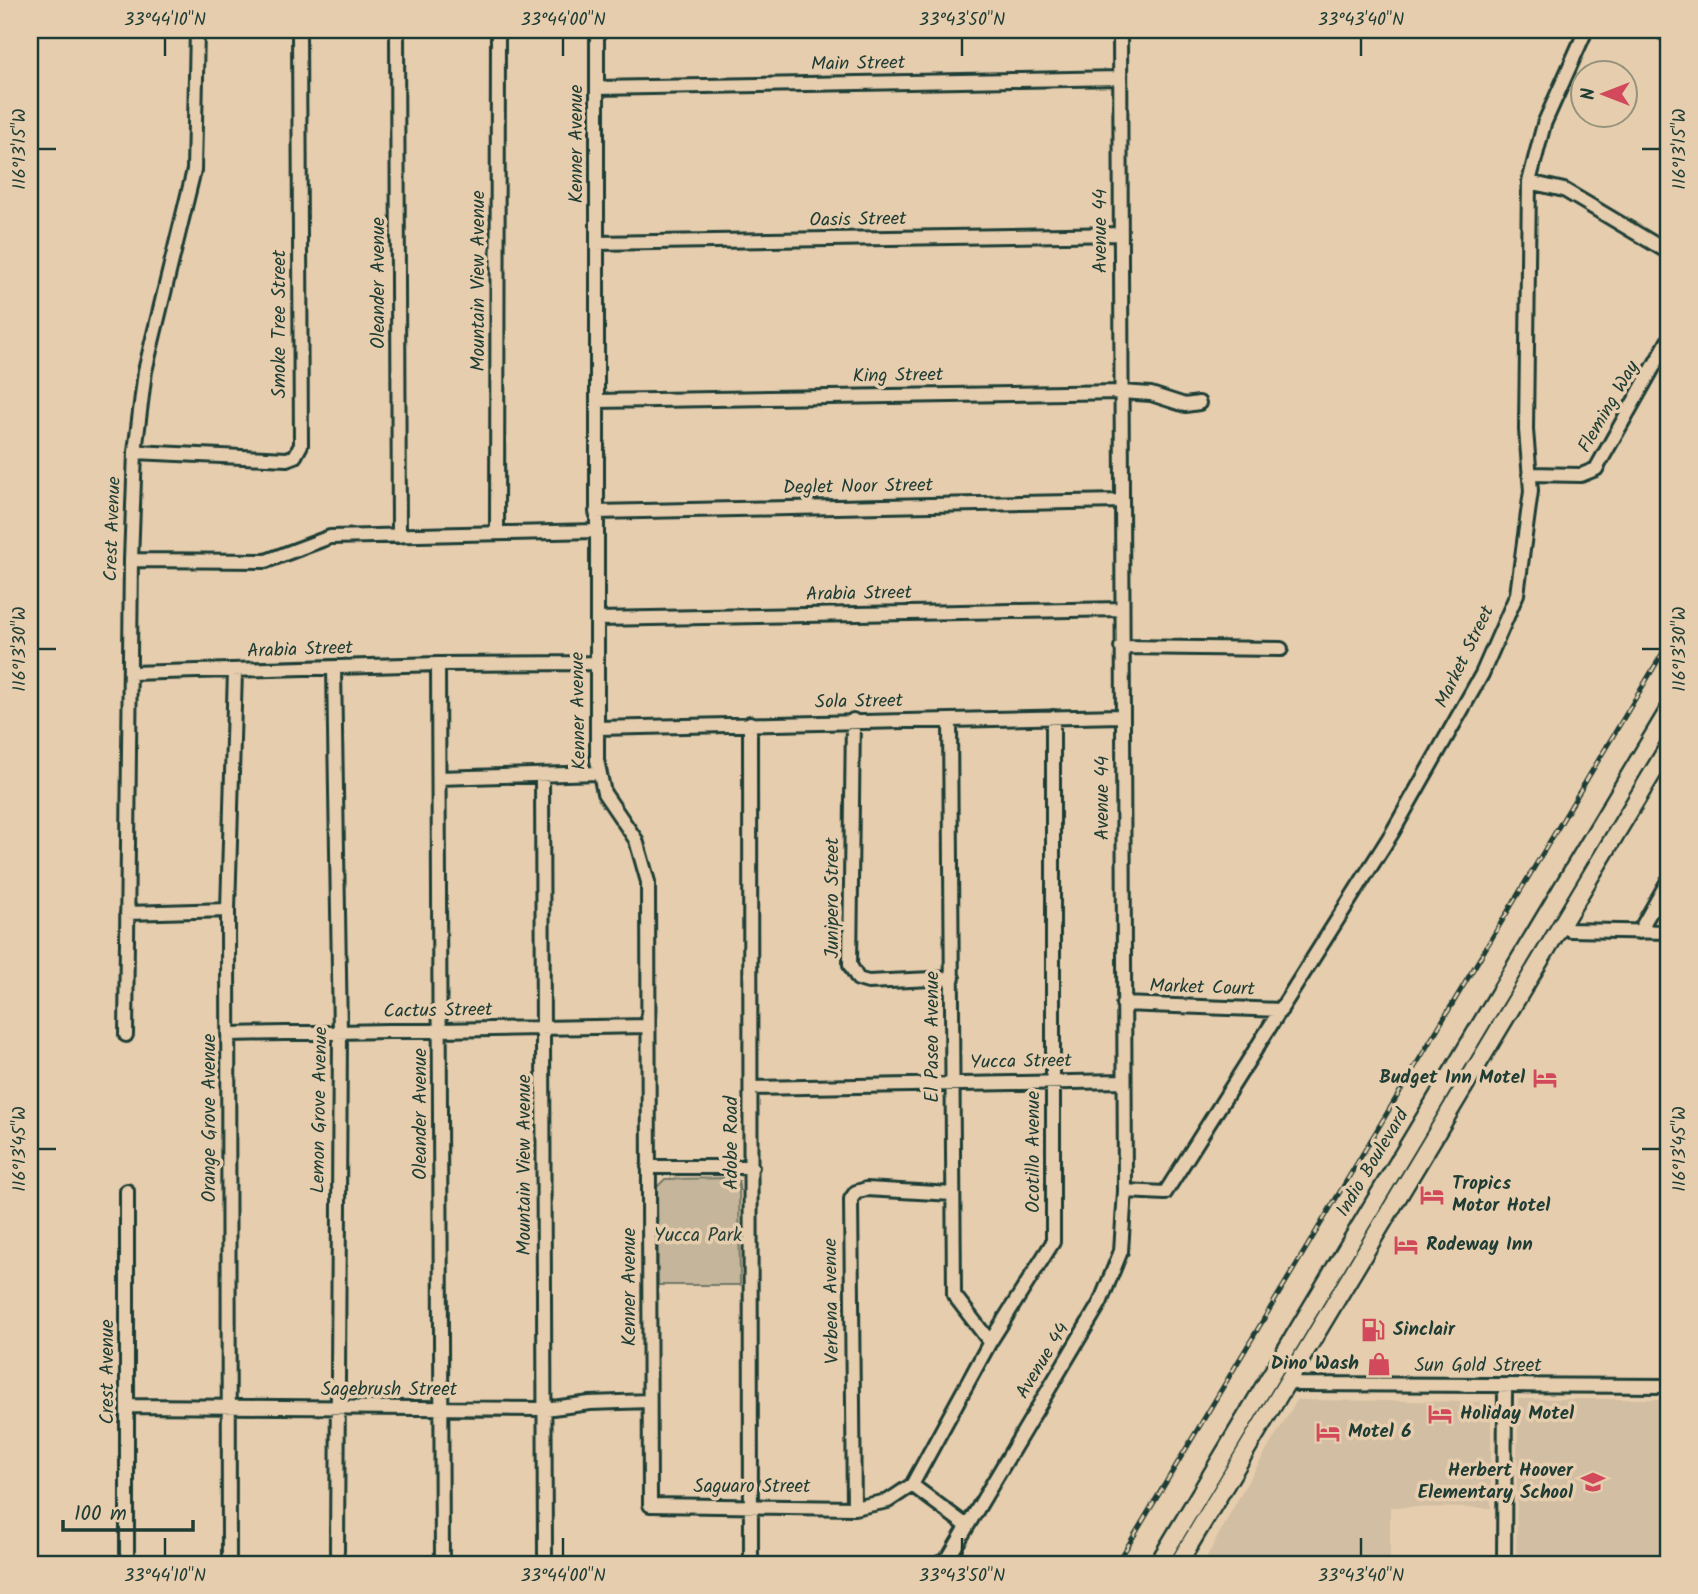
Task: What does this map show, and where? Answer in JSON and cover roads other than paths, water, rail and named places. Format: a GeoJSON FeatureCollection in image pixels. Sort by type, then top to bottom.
{"type":"FeatureCollection","features":[{"type":"Feature","properties":{"kind":"main road","name":"Indio Boulevard"},"geometry":{"type":"LineString","coordinates":[[1158,1564],[1668,711]]}},
{"type":"Feature","properties":{"kind":"main road"},"geometry":{"type":"LineString","coordinates":[[1637,763],[1651,755],[1667,753],[1661,744],[1668,725]]}},
{"type":"Feature","properties":{"kind":"main road","name":"Indio Boulevard"},"geometry":{"type":"LineString","coordinates":[[1178,1564],[1667,753]]}},
{"type":"Feature","properties":{"kind":"main road"},"geometry":{"type":"LineString","coordinates":[[1534,936],[1547,928],[1562,925],[1562,902],[1586,862],[1592,838]]}},
{"type":"Feature","properties":{"kind":"main road"},"geometry":{"type":"LineString","coordinates":[[1259,1395],[1273,1385],[1290,1379],[1289,1360],[1312,1321],[1319,1295]]}},
{"type":"Feature","properties":{"kind":"main road"},"geometry":{"type":"LineString","coordinates":[[1172,1564],[1171,1555],[1201,1506],[1207,1483]]}},
{"type":"Feature","properties":{"kind":"street","name":"Crest Avenue"},"geometry":{"type":"LineString","coordinates":[[126,1035],[131,560],[135,452],[145,372],[194,170],[197,30]]}},
{"type":"Feature","properties":{"kind":"street","name":"Smoke Tree Street"},"geometry":{"type":"LineString","coordinates":[[135,452],[287,459],[295,456],[301,446],[299,30]]}},
{"type":"Feature","properties":{"kind":"street","name":"Oleander Avenue"},"geometry":{"type":"LineString","coordinates":[[397,30],[399,536]]}},
{"type":"Feature","properties":{"kind":"street","name":"Mountain View Avenue"},"geometry":{"type":"LineString","coordinates":[[497,533],[498,30]]}},
{"type":"Feature","properties":{"kind":"street","name":"Kenner Avenue"},"geometry":{"type":"LineString","coordinates":[[597,30],[596,531],[599,773],[612,808],[636,840],[648,883],[650,1505]]}},
{"type":"Feature","properties":{"kind":"street","name":"Avenue 44"},"geometry":{"type":"LineString","coordinates":[[938,1564],[949,1557],[1100,1303],[1121,1251],[1125,1191],[1120,30]]}},
{"type":"Feature","properties":{"kind":"street","name":"Market Street"},"geometry":{"type":"LineString","coordinates":[[1125,1191],[1166,1193],[1392,833],[1482,674],[1517,594],[1531,491],[1526,430],[1529,182],[1544,124],[1586,30]]}},
{"type":"Feature","properties":{"kind":"street"},"geometry":{"type":"LineString","coordinates":[[1658,30],[1668,35]]}},
{"type":"Feature","properties":{"kind":"street","name":"Main Street"},"geometry":{"type":"LineString","coordinates":[[597,88],[1120,78]]}},
{"type":"Feature","properties":{"kind":"street"},"geometry":{"type":"LineString","coordinates":[[1529,182],[1564,190],[1668,252]]}},
{"type":"Feature","properties":{"kind":"street","name":"Oasis Street"},"geometry":{"type":"LineString","coordinates":[[597,243],[1121,234]]}},
{"type":"Feature","properties":{"kind":"street","name":"Fleming Way"},"geometry":{"type":"LineString","coordinates":[[1529,474],[1581,475],[1596,469],[1668,341]]}},
{"type":"Feature","properties":{"kind":"street","name":"King Street"},"geometry":{"type":"LineString","coordinates":[[597,401],[1121,392],[1151,394],[1185,405],[1199,403]]}},
{"type":"Feature","properties":{"kind":"street","name":"Deglet Noor Street"},"geometry":{"type":"LineString","coordinates":[[596,512],[1121,501]]}},
{"type":"Feature","properties":{"kind":"street"},"geometry":{"type":"LineString","coordinates":[[131,560],[266,561],[330,537],[596,531]]}},
{"type":"Feature","properties":{"kind":"street","name":"Arabia Street"},"geometry":{"type":"LineString","coordinates":[[597,619],[1121,608]]}},
{"type":"Feature","properties":{"kind":"street"},"geometry":{"type":"LineString","coordinates":[[1121,647],[1281,649]]}},
{"type":"Feature","properties":{"kind":"street","name":"Arabia Street"},"geometry":{"type":"LineString","coordinates":[[131,673],[438,664],[597,663]]}},
{"type":"Feature","properties":{"kind":"street","name":"Oleander Avenue"},"geometry":{"type":"LineString","coordinates":[[438,664],[442,1564]]}},
{"type":"Feature","properties":{"kind":"street","name":"Lemon Grove Avenue"},"geometry":{"type":"LineString","coordinates":[[334,669],[340,1032],[337,1551]]}},
{"type":"Feature","properties":{"kind":"street","name":"Orange Grove Avenue"},"geometry":{"type":"LineString","coordinates":[[229,1564],[228,910],[235,671]]}},
{"type":"Feature","properties":{"kind":"street","name":"Sola Street"},"geometry":{"type":"LineString","coordinates":[[598,728],[853,720],[1121,716]]}},
{"type":"Feature","properties":{"kind":"street","name":"Ocotillo Avenue"},"geometry":{"type":"LineString","coordinates":[[912,1485],[990,1342],[1053,1242],[1053,717]]}},
{"type":"Feature","properties":{"kind":"street","name":"Junipero Street"},"geometry":{"type":"LineString","coordinates":[[853,720],[850,965],[858,979],[868,982],[953,978]]}},
{"type":"Feature","properties":{"kind":"street","name":"El Paseo Avenue"},"geometry":{"type":"LineString","coordinates":[[950,720],[954,1296],[990,1342]]}},
{"type":"Feature","properties":{"kind":"street","name":"Adobe Road"},"geometry":{"type":"LineString","coordinates":[[750,723],[751,1564]]}},
{"type":"Feature","properties":{"kind":"street"},"geometry":{"type":"LineString","coordinates":[[439,778],[599,773]]}},
{"type":"Feature","properties":{"kind":"street","name":"Mountain View Avenue"},"geometry":{"type":"LineString","coordinates":[[542,776],[545,1555]]}},
{"type":"Feature","properties":{"kind":"street"},"geometry":{"type":"LineString","coordinates":[[1639,932],[1668,881]]}},
{"type":"Feature","properties":{"kind":"street"},"geometry":{"type":"LineString","coordinates":[[128,913],[228,910]]}},
{"type":"Feature","properties":{"kind":"street"},"geometry":{"type":"LineString","coordinates":[[1562,925],[1570,930],[1668,932]]}},
{"type":"Feature","properties":{"kind":"street","name":"Market Court"},"geometry":{"type":"LineString","coordinates":[[1123,1004],[1281,1010]]}},
{"type":"Feature","properties":{"kind":"street","name":"Cactus Street"},"geometry":{"type":"LineString","coordinates":[[229,1034],[647,1026]]}},
{"type":"Feature","properties":{"kind":"street","name":"Yucca Street"},"geometry":{"type":"LineString","coordinates":[[752,1088],[1054,1080],[1123,1081]]}},
{"type":"Feature","properties":{"kind":"street"},"geometry":{"type":"LineString","coordinates":[[649,1167],[752,1167]]}},
{"type":"Feature","properties":{"kind":"street","name":"Verbena Avenue"},"geometry":{"type":"LineString","coordinates":[[854,1508],[851,1199],[856,1192],[866,1189],[953,1194]]}},
{"type":"Feature","properties":{"kind":"street","name":"Crest Avenue"},"geometry":{"type":"LineString","coordinates":[[127,1191],[127,1553]]}},
{"type":"Feature","properties":{"kind":"street","name":"Sun Gold Street"},"geometry":{"type":"LineString","coordinates":[[1290,1379],[1298,1384],[1668,1386]]}},
{"type":"Feature","properties":{"kind":"street"},"geometry":{"type":"LineString","coordinates":[[1504,1564],[1505,1386]]}},
{"type":"Feature","properties":{"kind":"street","name":"Sagebrush Street"},"geometry":{"type":"LineString","coordinates":[[127,1406],[442,1410],[545,1409],[590,1403],[649,1401]]}},
{"type":"Feature","properties":{"kind":"street"},"geometry":{"type":"LineString","coordinates":[[854,1508],[888,1501],[912,1485],[967,1526]]}},
{"type":"Feature","properties":{"kind":"street","name":"Saguaro Street"},"geometry":{"type":"LineString","coordinates":[[650,1505],[854,1508]]}},
{"type":"Feature","properties":{"kind":"railway"},"geometry":{"type":"LineString","coordinates":[[1117,1564],[1668,644]]}},
{"type":"Feature","properties":{"kind":"place","name":"Budget Inn Motel"},"geometry":{"type":"Point","coordinates":[1545,1078]}},
{"type":"Feature","properties":{"kind":"place","name":"Tropics Motor Hotel"},"geometry":{"type":"Point","coordinates":[1432,1195]}},
{"type":"Feature","properties":{"kind":"place","name":"Rodeway Inn"},"geometry":{"type":"Point","coordinates":[1406,1245]}},
{"type":"Feature","properties":{"kind":"place","name":"Sinclair"},"geometry":{"type":"Point","coordinates":[1373,1330]}},
{"type":"Feature","properties":{"kind":"place","name":"Dino Wash"},"geometry":{"type":"Point","coordinates":[1379,1364]}},
{"type":"Feature","properties":{"kind":"place","name":"Holiday Motel"},"geometry":{"type":"Point","coordinates":[1440,1414]}},
{"type":"Feature","properties":{"kind":"place","name":"Motel 6"},"geometry":{"type":"Point","coordinates":[1328,1432]}},
{"type":"Feature","properties":{"kind":"place","name":"Herbert Hoover Elementary School"},"geometry":{"type":"Point","coordinates":[1593,1482]}},
{"type":"Feature","properties":{"kind":"park label","name":"Yucca Park"},"geometry":{"type":"Point","coordinates":[698,1236]}}]}
